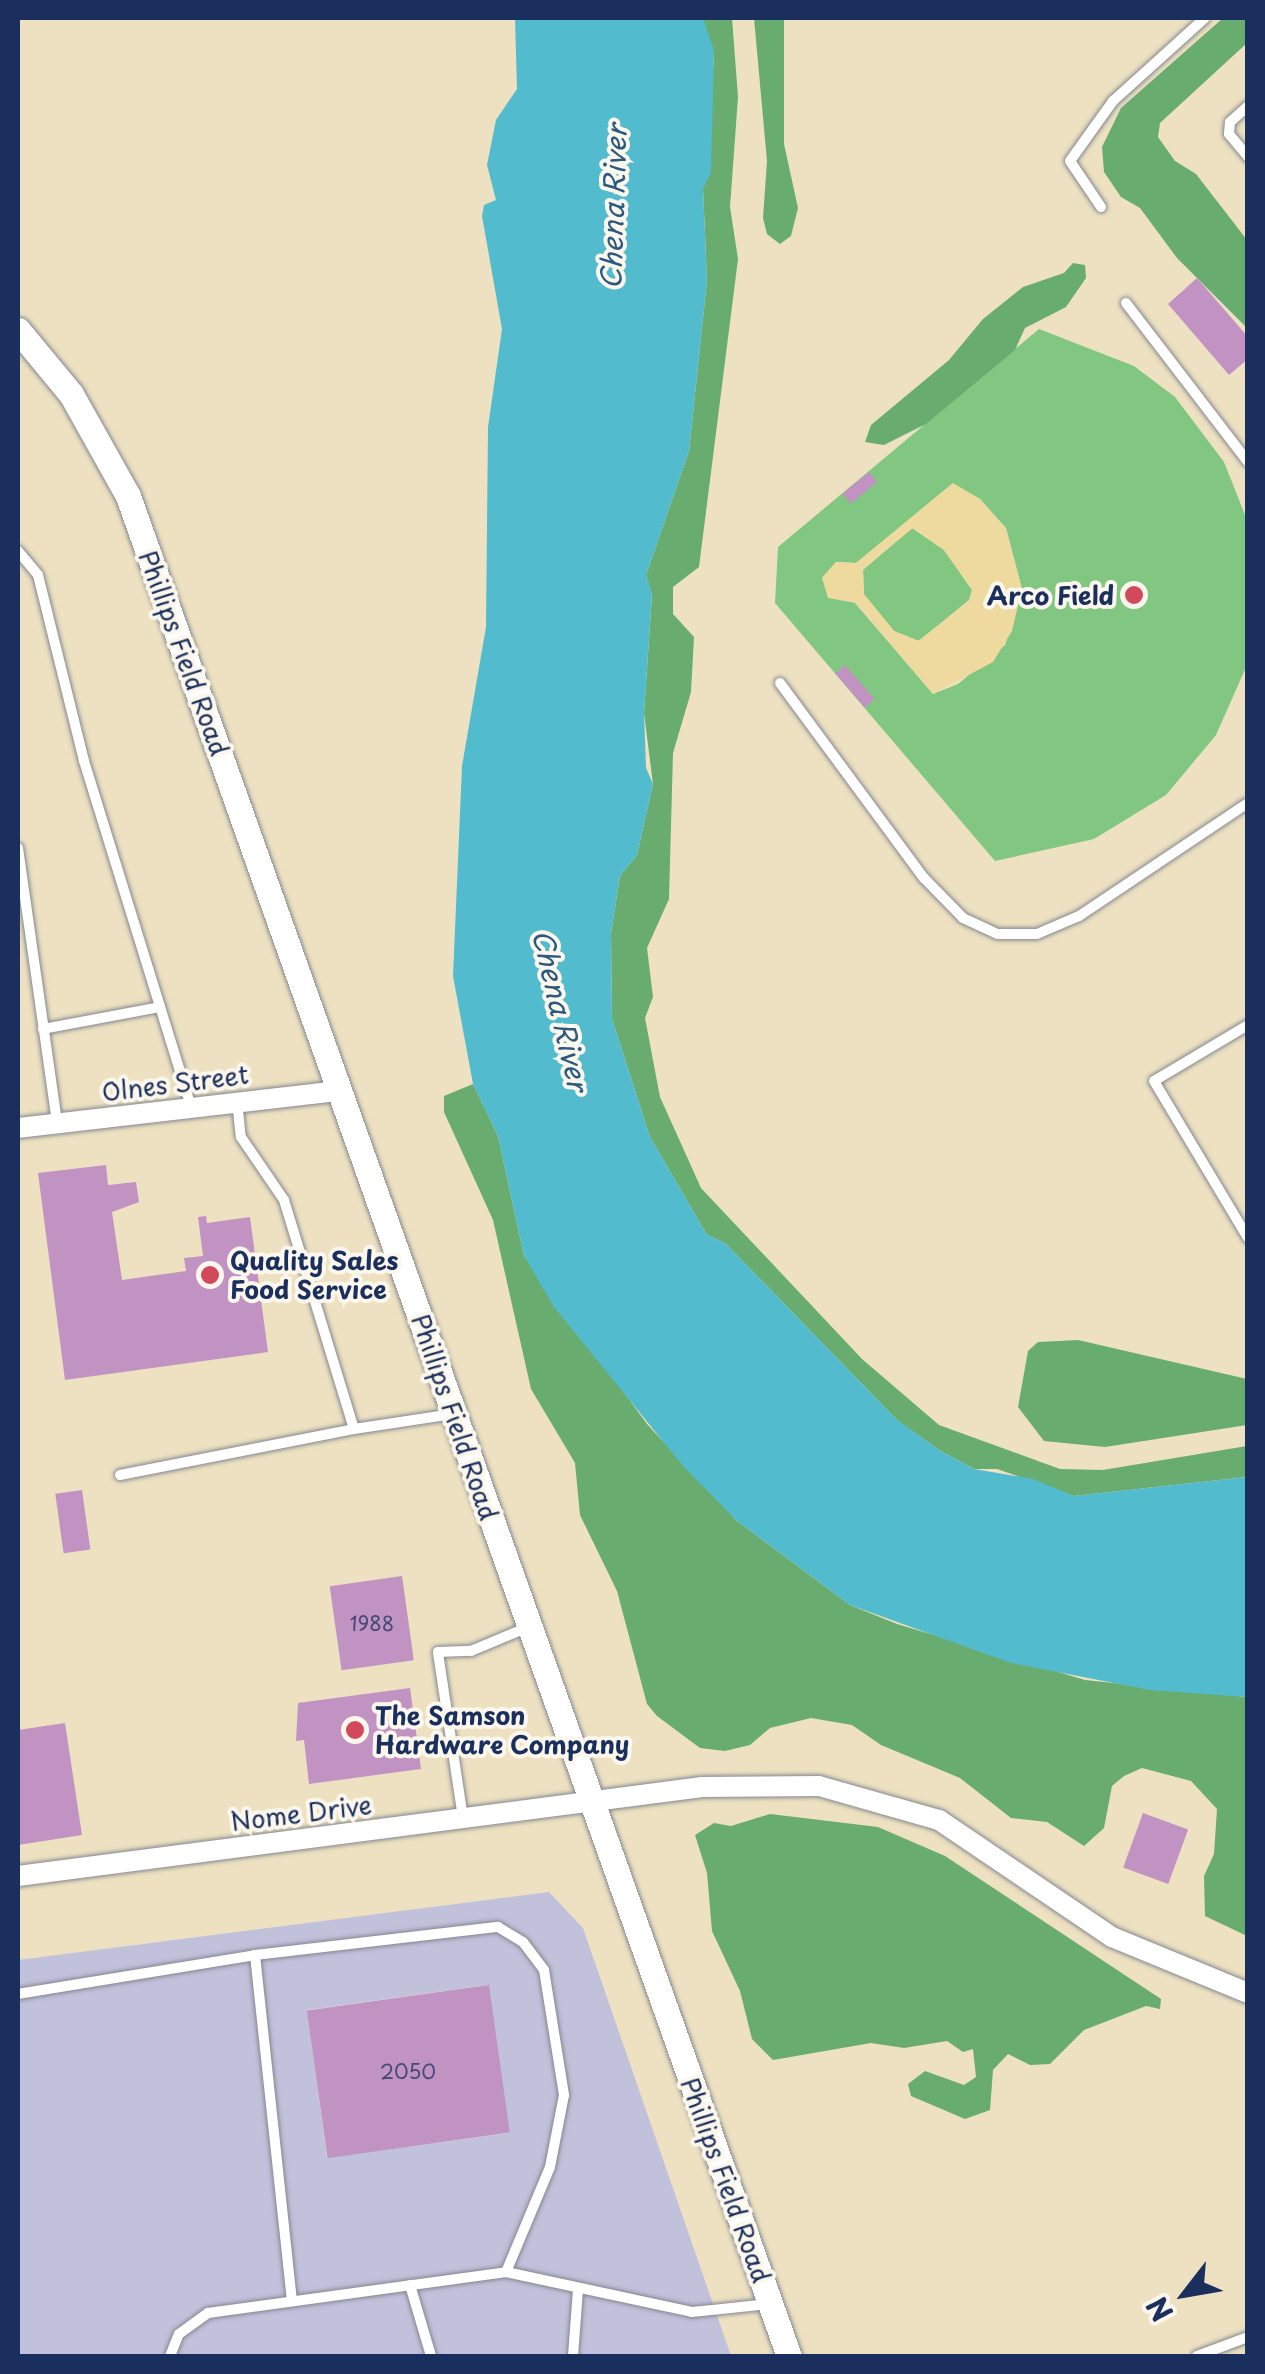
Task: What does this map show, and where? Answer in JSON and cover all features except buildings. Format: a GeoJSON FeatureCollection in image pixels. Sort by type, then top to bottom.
{"type":"FeatureCollection","features":[{"type":"Feature","properties":{"kind":"street","name":"Phillips Field Road"},"geometry":{"type":"LineString","coordinates":[[18,330],[72,394],[128,496],[789,2356]]}},
{"type":"Feature","properties":{"kind":"street","name":"Olnes Street"},"geometry":{"type":"LineString","coordinates":[[18,1128],[340,1091]]}},
{"type":"Feature","properties":{"kind":"street","name":"Nome Drive"},"geometry":{"type":"LineString","coordinates":[[18,1876],[463,1818],[780,1783],[896,1802],[970,1837],[1112,1937],[1248,1993]]}},
{"type":"Feature","properties":{"kind":"lane"},"geometry":{"type":"LineString","coordinates":[[1101,207],[1070,161],[1113,101],[1205,18]]}},
{"type":"Feature","properties":{"kind":"lane"},"geometry":{"type":"LineString","coordinates":[[1248,106],[1230,122],[1229,134],[1248,157]]}},
{"type":"Feature","properties":{"kind":"lane"},"geometry":{"type":"LineString","coordinates":[[1126,304],[1248,462]]}},
{"type":"Feature","properties":{"kind":"lane"},"geometry":{"type":"LineString","coordinates":[[18,551],[38,575],[84,761],[191,1106]]}},
{"type":"Feature","properties":{"kind":"lane"},"geometry":{"type":"LineString","coordinates":[[780,683],[924,878],[964,918],[998,934],[1036,934],[1079,916],[1248,804]]}},
{"type":"Feature","properties":{"kind":"lane"},"geometry":{"type":"LineString","coordinates":[[18,848],[57,1123]]}},
{"type":"Feature","properties":{"kind":"lane"},"geometry":{"type":"LineString","coordinates":[[43,1029],[160,1007]]}},
{"type":"Feature","properties":{"kind":"lane"},"geometry":{"type":"LineString","coordinates":[[1248,1025],[1154,1081],[1248,1238]]}},
{"type":"Feature","properties":{"kind":"lane"},"geometry":{"type":"LineString","coordinates":[[236,1101],[241,1138],[284,1200],[354,1429]]}},
{"type":"Feature","properties":{"kind":"lane"},"geometry":{"type":"LineString","coordinates":[[120,1475],[454,1413]]}},
{"type":"Feature","properties":{"kind":"lane"},"geometry":{"type":"LineString","coordinates":[[463,1818],[438,1652],[471,1651],[529,1627]]}},
{"type":"Feature","properties":{"kind":"lane"},"geometry":{"type":"LineString","coordinates":[[18,1994],[255,1955],[498,1926],[523,1942],[544,1970],[564,2095],[550,2167],[506,2272]]}},
{"type":"Feature","properties":{"kind":"lane"},"geometry":{"type":"LineString","coordinates":[[255,1955],[292,2301]]}},
{"type":"Feature","properties":{"kind":"lane"},"geometry":{"type":"LineString","coordinates":[[170,2356],[179,2334],[208,2313],[506,2272],[692,2312],[770,2304]]}},
{"type":"Feature","properties":{"kind":"lane"},"geometry":{"type":"LineString","coordinates":[[410,2285],[430,2356]]}},
{"type":"Feature","properties":{"kind":"lane"},"geometry":{"type":"LineString","coordinates":[[572,2356],[578,2290]]}},
{"type":"Feature","properties":{"kind":"lane"},"geometry":{"type":"LineString","coordinates":[[1198,2356],[1248,2338]]}},
{"type":"Feature","properties":{"kind":"shaded area"},"geometry":{"type":"Polygon","coordinates":[[[549,1892],[583,1928],[731,2356],[18,2356],[18,1960],[549,1892]],[[488,1985],[307,2010],[327,2158],[509,2133],[488,1985]]]}},
{"type":"Feature","properties":{"kind":"green space"},"geometry":{"type":"Polygon","coordinates":[[[703,18],[732,18],[738,97],[730,207],[738,259],[699,567],[673,587],[673,614],[694,637],[691,692],[673,753],[669,899],[647,948],[653,997],[645,1018],[660,1097],[701,1188],[862,1359],[939,1425],[1060,1469],[1103,1470],[1247,1446],[1247,1477],[1074,1496],[997,1469],[974,1469],[939,1450],[897,1420],[725,1243],[707,1235],[650,1137],[612,1019],[611,933],[620,876],[637,855],[653,784],[644,713],[652,595],[646,575],[689,451],[707,280],[703,188],[714,59],[703,18]]]}},
{"type":"Feature","properties":{"kind":"green space"},"geometry":{"type":"Polygon","coordinates":[[[754,18],[784,18],[784,144],[798,208],[791,236],[780,244],[767,234],[763,218],[767,161],[754,18]]]}},
{"type":"Feature","properties":{"kind":"green space"},"geometry":{"type":"Polygon","coordinates":[[[1223,18],[1247,18],[1247,43],[1160,123],[1158,137],[1175,161],[1196,174],[1247,240],[1247,328],[1177,258],[1140,208],[1121,197],[1104,172],[1102,147],[1121,108],[1223,18]]]}},
{"type":"Feature","properties":{"kind":"green space"},"geometry":{"type":"Polygon","coordinates":[[[1073,263],[1085,265],[1086,278],[1066,307],[1025,328],[1015,350],[926,424],[884,445],[865,442],[871,425],[949,360],[983,319],[1023,287],[1064,273],[1073,263]]]}},
{"type":"Feature","properties":{"kind":"green space","name":"Arco Field"},"geometry":{"type":"Polygon","coordinates":[[[1039,329],[1134,366],[1175,397],[1224,462],[1247,520],[1247,665],[1216,735],[1166,795],[1094,839],[995,861],[775,603],[778,547],[1039,329]],[[952,484],[856,563],[836,562],[822,578],[855,603],[933,694],[958,684],[1005,645],[1022,589],[1006,528],[980,499],[952,484]]]}},
{"type":"Feature","properties":{"kind":"green space","name":"Arco Field"},"geometry":{"type":"Polygon","coordinates":[[[912,528],[944,550],[972,590],[969,600],[919,641],[894,631],[864,595],[863,570],[912,528]]]}},
{"type":"Feature","properties":{"kind":"green space"},"geometry":{"type":"Polygon","coordinates":[[[473,1084],[498,1136],[524,1256],[647,1424],[737,1521],[850,1605],[897,1624],[1085,1680],[1247,1697],[1247,1936],[1205,1916],[1204,1876],[1214,1854],[1217,1809],[1191,1781],[1142,1768],[1124,1776],[1112,1786],[1104,1828],[1084,1846],[1047,1822],[1011,1818],[960,1778],[881,1745],[852,1725],[811,1718],[770,1728],[750,1745],[725,1751],[700,1748],[657,1716],[647,1704],[617,1591],[580,1515],[575,1463],[531,1389],[493,1220],[444,1112],[444,1096],[473,1084]]]}},
{"type":"Feature","properties":{"kind":"green space"},"geometry":{"type":"Polygon","coordinates":[[[1078,1340],[1247,1379],[1247,1425],[1105,1447],[1044,1441],[1018,1407],[1028,1351],[1038,1342],[1078,1340]]]}},
{"type":"Feature","properties":{"kind":"green space"},"geometry":{"type":"Polygon","coordinates":[[[770,1814],[878,1827],[945,1856],[1161,1999],[1160,2009],[1146,2006],[1084,2030],[1050,2064],[1030,2065],[1008,2054],[993,2070],[990,2110],[965,2119],[911,2096],[908,2084],[925,2071],[964,2085],[976,2077],[973,2049],[963,2052],[947,2041],[904,2048],[871,2043],[773,2060],[752,2039],[740,1991],[712,1931],[707,1873],[695,1835],[714,1823],[731,1826],[770,1814]]]}},
{"type":"Feature","properties":{"kind":"sand"},"geometry":{"type":"Polygon","coordinates":[[[953,483],[980,499],[1006,529],[1022,589],[1012,631],[993,662],[933,694],[856,603],[828,598],[822,578],[836,562],[856,563],[953,483]],[[913,528],[863,569],[864,594],[894,631],[918,641],[969,601],[972,590],[944,550],[913,528]]]}},
{"type":"Feature","properties":{"kind":"water","name":"Chena River"},"geometry":{"type":"Polygon","coordinates":[[[515,18],[703,18],[714,51],[711,173],[703,188],[707,280],[689,451],[646,575],[652,594],[644,713],[646,768],[653,784],[637,855],[620,876],[611,933],[612,1019],[650,1137],[707,1235],[725,1243],[896,1419],[939,1450],[974,1469],[1033,1479],[1074,1496],[1247,1477],[1247,1697],[1150,1690],[1011,1663],[850,1605],[737,1521],[683,1466],[554,1307],[524,1256],[498,1136],[473,1084],[453,976],[462,766],[486,627],[488,427],[502,329],[482,216],[484,205],[496,200],[487,165],[496,120],[517,89],[515,18]]]}},
{"type":"Feature","properties":{"kind":"place","name":"Arco Field"},"geometry":{"type":"Point","coordinates":[1134,595]}},
{"type":"Feature","properties":{"kind":"place","name":"Quality Sales Food Service"},"geometry":{"type":"Point","coordinates":[210,1275]}},
{"type":"Feature","properties":{"kind":"place","name":"The Samson Hardware Company"},"geometry":{"type":"Point","coordinates":[355,1730]}}]}
